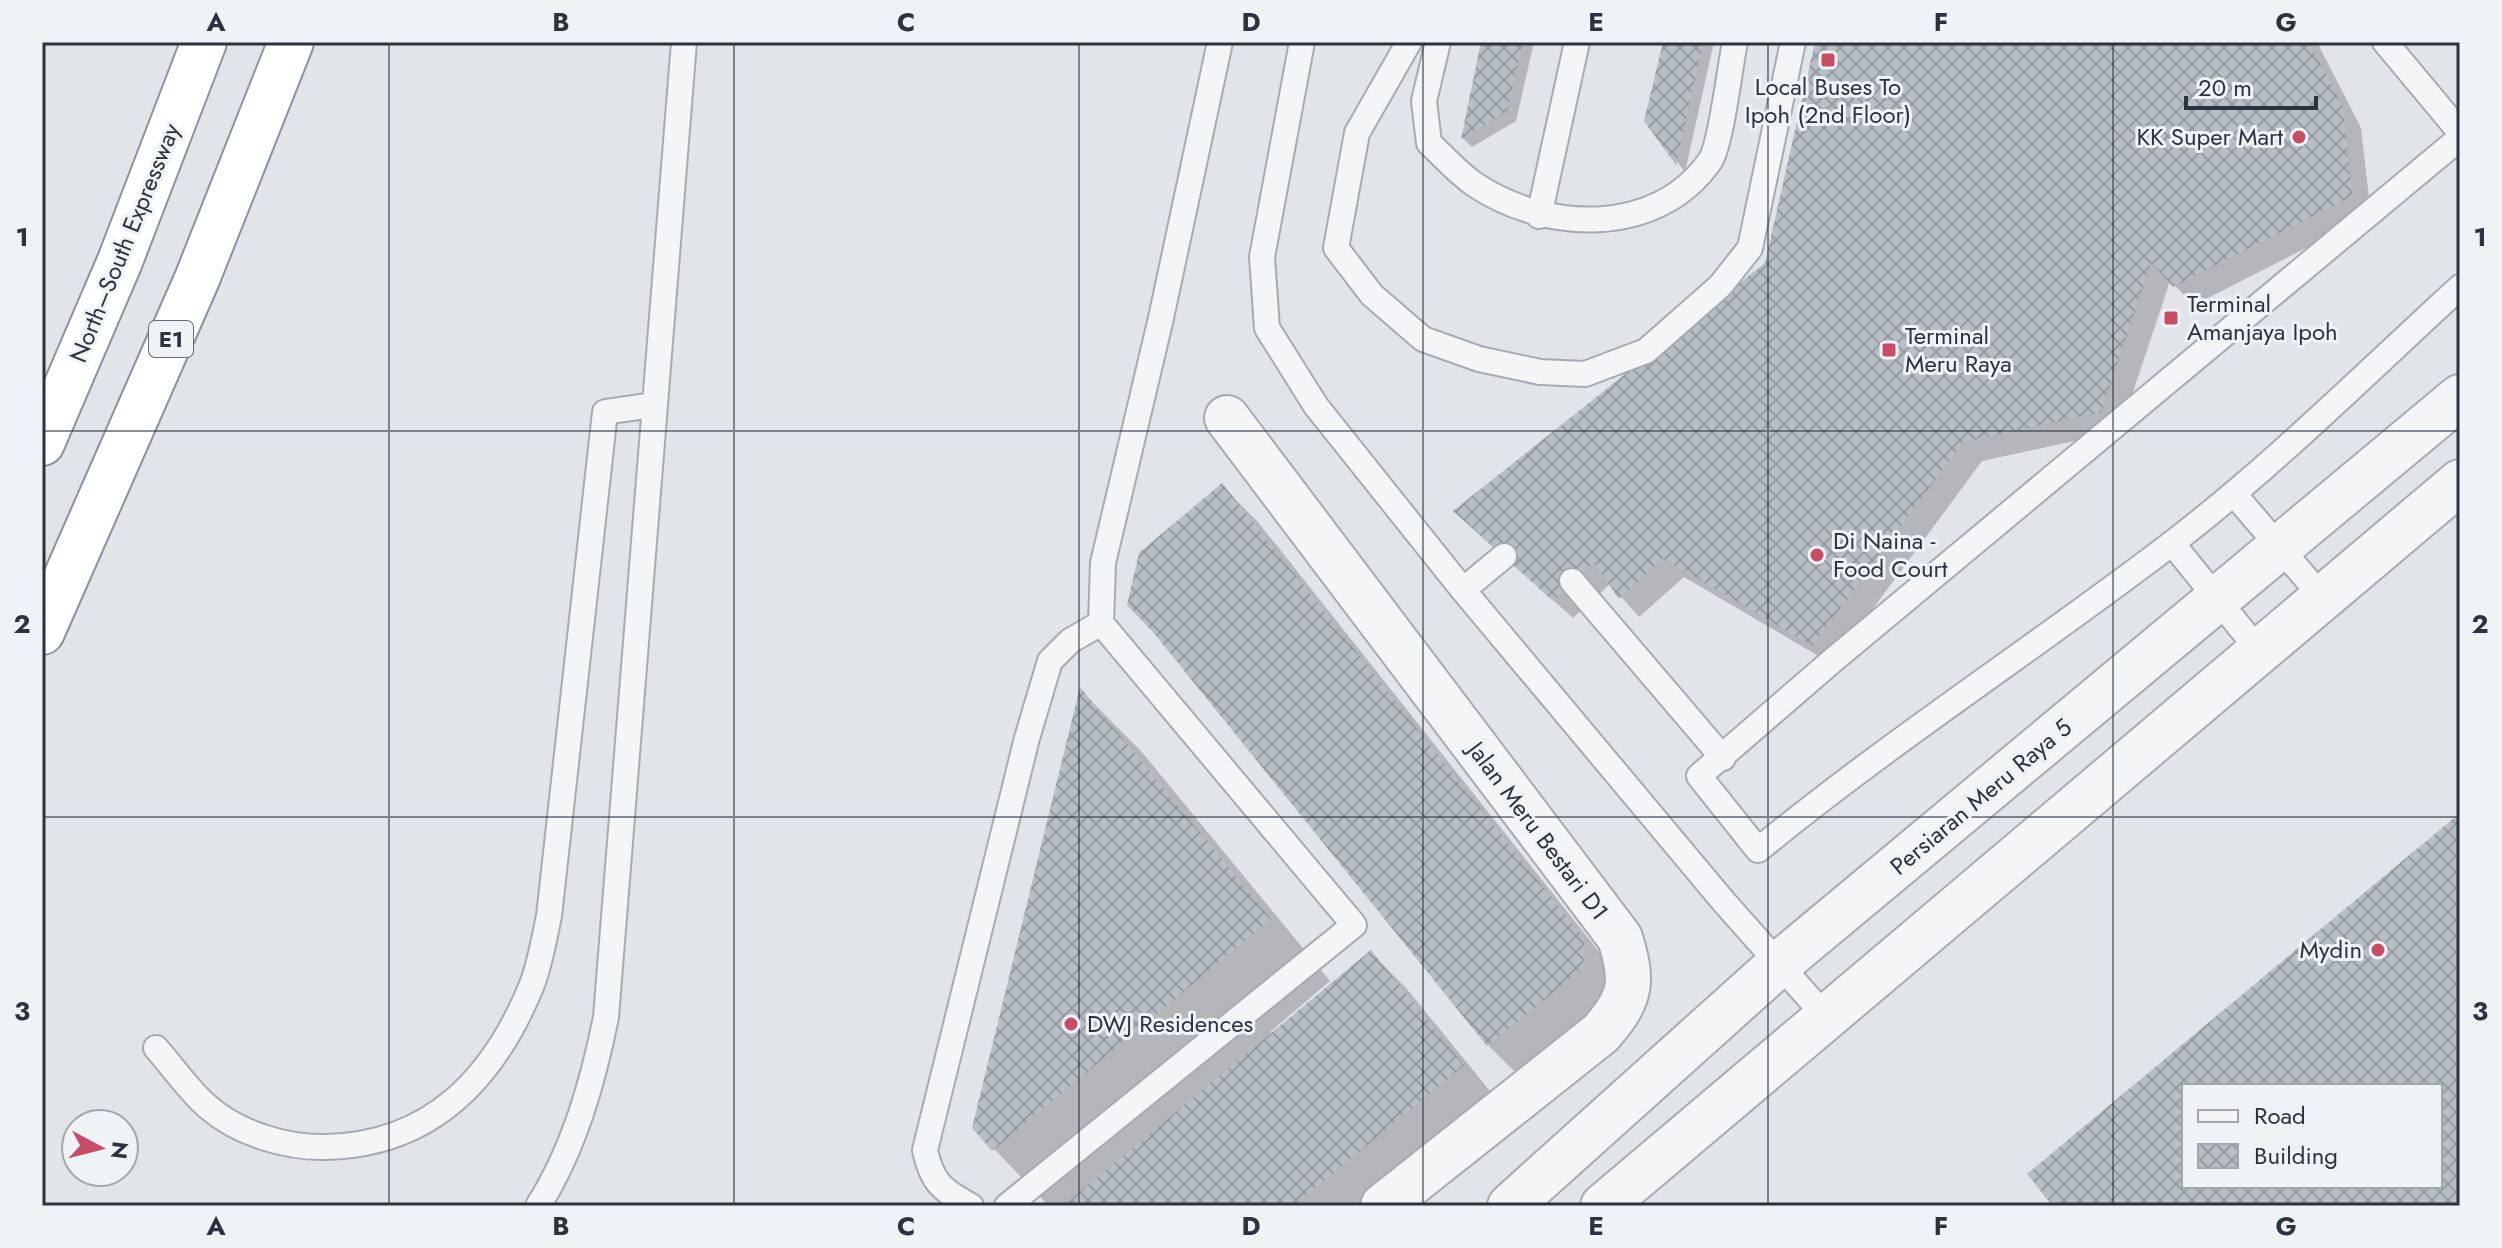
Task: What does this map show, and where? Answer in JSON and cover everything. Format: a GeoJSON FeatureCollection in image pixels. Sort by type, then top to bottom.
{"type":"FeatureCollection","features":[{"type":"Feature","properties":{"kind":"highway","name":"North–South Expressway"},"geometry":{"type":"LineString","coordinates":[[42,443],[120,261],[204,42]]}},
{"type":"Feature","properties":{"kind":"highway","name":"E1"},"geometry":{"type":"LineString","coordinates":[[42,632],[197,279],[291,42]]}},
{"type":"Feature","properties":{"kind":"street","name":"Persiaran Meru Raya 5"},"geometry":{"type":"LineString","coordinates":[[1510,1206],[1779,964],[2460,397]]}},
{"type":"Feature","properties":{"kind":"street","name":"Jalan Meru Bestari D1"},"geometry":{"type":"LineString","coordinates":[[1227,418],[1620,938],[1628,966],[1625,1005],[1601,1033],[1383,1206]]}},
{"type":"Feature","properties":{"kind":"street"},"geometry":{"type":"LineString","coordinates":[[1603,1206],[2460,482]]}},
{"type":"Feature","properties":{"kind":"lane"},"geometry":{"type":"LineString","coordinates":[[538,1206],[574,1132],[594,1074],[606,1017],[684,42]]}},
{"type":"Feature","properties":{"kind":"lane"},"geometry":{"type":"LineString","coordinates":[[1007,1206],[1354,925],[1101,623],[1103,563],[1161,318],[1220,42]]}},
{"type":"Feature","properties":{"kind":"lane"},"geometry":{"type":"LineString","coordinates":[[1302,42],[1262,257],[1267,328],[1316,406],[1463,590],[1826,1017]]}},
{"type":"Feature","properties":{"kind":"lane"},"geometry":{"type":"LineString","coordinates":[[1409,42],[1357,133],[1336,248],[1372,295],[1423,339],[1479,359],[1540,372],[1585,374],[1646,351],[1720,286],[1750,248],[1793,42]]}},
{"type":"Feature","properties":{"kind":"lane"},"geometry":{"type":"LineString","coordinates":[[1438,42],[1424,101],[1429,143],[1474,184],[1539,216],[1571,221],[1633,215],[1675,199],[1712,159],[1735,42]]}},
{"type":"Feature","properties":{"kind":"lane"},"geometry":{"type":"LineString","coordinates":[[1539,216],[1577,42]]}},
{"type":"Feature","properties":{"kind":"lane"},"geometry":{"type":"LineString","coordinates":[[2385,42],[2460,135],[1699,776],[1758,850],[1820,799],[2172,543],[2234,494],[2460,287]]}},
{"type":"Feature","properties":{"kind":"lane"},"geometry":{"type":"LineString","coordinates":[[156,1048],[208,1108],[254,1134],[304,1147],[360,1146],[410,1129],[423,1124],[470,1089],[503,1045],[532,984],[549,916],[605,412],[653,405]]}},
{"type":"Feature","properties":{"kind":"lane"},"geometry":{"type":"LineString","coordinates":[[2234,494],[2323,598]]}},
{"type":"Feature","properties":{"kind":"lane"},"geometry":{"type":"LineString","coordinates":[[2172,543],[2260,652]]}},
{"type":"Feature","properties":{"kind":"lane"},"geometry":{"type":"LineString","coordinates":[[1463,590],[1504,556]]}},
{"type":"Feature","properties":{"kind":"lane"},"geometry":{"type":"LineString","coordinates":[[1572,581],[1723,758]]}},
{"type":"Feature","properties":{"kind":"lane"},"geometry":{"type":"LineString","coordinates":[[971,1206],[948,1193],[930,1175],[925,1150],[1027,738],[1050,661],[1070,641],[1101,623]]}},
{"type":"Feature","properties":{"kind":"building"},"geometry":{"type":"Polygon","coordinates":[[[1481,42],[1523,42],[1507,111],[1461,139],[1481,42]]]}},
{"type":"Feature","properties":{"kind":"building"},"geometry":{"type":"Polygon","coordinates":[[[1663,42],[1703,42],[1676,165],[1644,121],[1663,42]]]}},
{"type":"Feature","properties":{"kind":"building","name":"Terminal Meru Raya"},"geometry":{"type":"Polygon","coordinates":[[[1815,42],[2309,42],[2343,107],[2352,196],[2173,287],[2151,262],[2101,412],[1963,442],[1812,646],[1663,558],[1619,599],[1594,562],[1553,601],[1453,511],[1765,263],[1815,42]]]}},
{"type":"Feature","properties":{"kind":"building"},"geometry":{"type":"Polygon","coordinates":[[[1222,483],[1584,939],[1583,968],[1487,1046],[1153,632],[1127,605],[1139,553],[1222,483]]]}},
{"type":"Feature","properties":{"kind":"building","name":"DWJ Residences"},"geometry":{"type":"Polygon","coordinates":[[[1080,687],[1271,919],[992,1151],[972,1128],[1080,687]]]}},
{"type":"Feature","properties":{"kind":"building","name":"Mydin"},"geometry":{"type":"Polygon","coordinates":[[[2460,813],[2460,1206],[2053,1206],[2027,1174],[2460,813]]]}},
{"type":"Feature","properties":{"kind":"building"},"geometry":{"type":"Polygon","coordinates":[[[1371,950],[1464,1065],[1293,1206],[1063,1206],[1371,950]]]}},
{"type":"Feature","properties":{"kind":"place","name":"Local Buses To Ipoh (2nd Floor)"},"geometry":{"type":"Point","coordinates":[1828,60]}},
{"type":"Feature","properties":{"kind":"place","name":"KK Super Mart"},"geometry":{"type":"Point","coordinates":[2299,137]}},
{"type":"Feature","properties":{"kind":"place","name":"Terminal Amanjaya Ipoh"},"geometry":{"type":"Point","coordinates":[2171,318]}},
{"type":"Feature","properties":{"kind":"place","name":"Terminal Meru Raya"},"geometry":{"type":"Point","coordinates":[1889,350]}},
{"type":"Feature","properties":{"kind":"place","name":"Di Naina - Food Court"},"geometry":{"type":"Point","coordinates":[1817,555]}},
{"type":"Feature","properties":{"kind":"place","name":"Mydin"},"geometry":{"type":"Point","coordinates":[2378,950]}},
{"type":"Feature","properties":{"kind":"place","name":"DWJ Residences"},"geometry":{"type":"Point","coordinates":[1071,1024]}}]}
